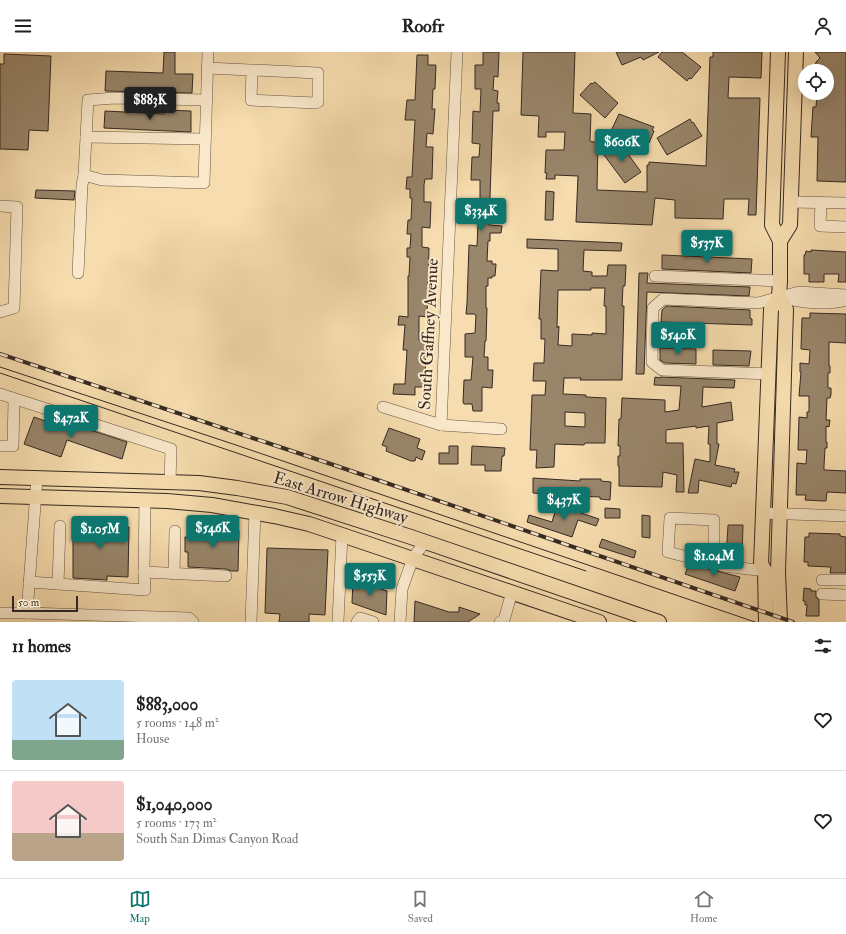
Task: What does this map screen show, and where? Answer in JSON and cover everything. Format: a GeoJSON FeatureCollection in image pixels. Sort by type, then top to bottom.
{"type":"FeatureCollection","features":[{"type":"Feature","properties":{"kind":"main road"},"geometry":{"type":"LineString","coordinates":[[757,622],[771,309],[779,297],[780,281],[780,241],[772,225],[778,52]]}},
{"type":"Feature","properties":{"kind":"main road"},"geometry":{"type":"LineString","coordinates":[[780,241],[790,225],[796,52]]}},
{"type":"Feature","properties":{"kind":"main road"},"geometry":{"type":"LineString","coordinates":[[779,297],[786,310],[778,572],[780,622]]}},
{"type":"Feature","properties":{"kind":"main road","name":"East Arrow Highway"},"geometry":{"type":"LineString","coordinates":[[0,477],[199,483],[287,497],[425,542],[659,622]]}},
{"type":"Feature","properties":{"kind":"main road","name":"East Arrow Highway"},"geometry":{"type":"LineString","coordinates":[[0,496],[145,500],[212,505],[255,512],[309,524],[512,592],[583,619],[599,622]]}},
{"type":"Feature","properties":{"kind":"main road"},"geometry":{"type":"LineString","coordinates":[[759,567],[765,571],[766,622]]}},
{"type":"Feature","properties":{"kind":"street"},"geometry":{"type":"LineString","coordinates":[[84,174],[102,180],[204,183],[208,52]]}},
{"type":"Feature","properties":{"kind":"street","name":"South Gaffney Avenue"},"geometry":{"type":"LineString","coordinates":[[441,425],[457,52]]}},
{"type":"Feature","properties":{"kind":"street"},"geometry":{"type":"LineString","coordinates":[[207,68],[252,70],[318,73],[318,102],[251,100],[252,70]]}},
{"type":"Feature","properties":{"kind":"street"},"geometry":{"type":"LineString","coordinates":[[78,273],[88,100],[115,98],[206,100]]}},
{"type":"Feature","properties":{"kind":"street"},"geometry":{"type":"LineString","coordinates":[[86,137],[205,139]]}},
{"type":"Feature","properties":{"kind":"street"},"geometry":{"type":"LineString","coordinates":[[790,202],[846,203]]}},
{"type":"Feature","properties":{"kind":"street"},"geometry":{"type":"LineString","coordinates":[[821,202],[820,226],[846,227]]}},
{"type":"Feature","properties":{"kind":"street"},"geometry":{"type":"LineString","coordinates":[[0,206],[17,207],[14,308],[0,312]]}},
{"type":"Feature","properties":{"kind":"street"},"geometry":{"type":"LineString","coordinates":[[655,276],[780,281]]}},
{"type":"Feature","properties":{"kind":"street"},"geometry":{"type":"LineString","coordinates":[[768,374],[662,370],[652,362],[653,308],[663,299],[758,303],[799,292],[846,295]]}},
{"type":"Feature","properties":{"kind":"street"},"geometry":{"type":"LineString","coordinates":[[779,297],[799,301],[836,303],[846,300]]}},
{"type":"Feature","properties":{"kind":"street"},"geometry":{"type":"LineString","coordinates":[[0,394],[171,449],[170,482]]}},
{"type":"Feature","properties":{"kind":"street"},"geometry":{"type":"LineString","coordinates":[[0,446],[13,446],[14,398]]}},
{"type":"Feature","properties":{"kind":"street"},"geometry":{"type":"LineString","coordinates":[[383,407],[441,425],[501,429]]}},
{"type":"Feature","properties":{"kind":"street"},"geometry":{"type":"LineString","coordinates":[[27,613],[37,478]]}},
{"type":"Feature","properties":{"kind":"street"},"geometry":{"type":"LineString","coordinates":[[29,582],[145,590],[145,500]]}},
{"type":"Feature","properties":{"kind":"street"},"geometry":{"type":"LineString","coordinates":[[251,622],[255,512]]}},
{"type":"Feature","properties":{"kind":"street"},"geometry":{"type":"LineString","coordinates":[[763,513],[846,516]]}},
{"type":"Feature","properties":{"kind":"street"},"geometry":{"type":"LineString","coordinates":[[714,564],[714,520],[670,518],[668,552],[714,564],[759,567]]}},
{"type":"Feature","properties":{"kind":"street"},"geometry":{"type":"LineString","coordinates":[[58,584],[60,526]]}},
{"type":"Feature","properties":{"kind":"street"},"geometry":{"type":"LineString","coordinates":[[174,574],[175,531]]}},
{"type":"Feature","properties":{"kind":"street"},"geometry":{"type":"LineString","coordinates":[[338,622],[342,535]]}},
{"type":"Feature","properties":{"kind":"street"},"geometry":{"type":"LineString","coordinates":[[400,622],[402,589],[413,558],[425,542]]}},
{"type":"Feature","properties":{"kind":"street"},"geometry":{"type":"LineString","coordinates":[[144,572],[226,576]]}},
{"type":"Feature","properties":{"kind":"street"},"geometry":{"type":"LineString","coordinates":[[822,580],[846,580]]}},
{"type":"Feature","properties":{"kind":"street"},"geometry":{"type":"LineString","coordinates":[[505,621],[512,592]]}},
{"type":"Feature","properties":{"kind":"street"},"geometry":{"type":"LineString","coordinates":[[822,594],[846,595]]}},
{"type":"Feature","properties":{"kind":"street"},"geometry":{"type":"LineString","coordinates":[[0,613],[189,618],[193,622]]}},
{"type":"Feature","properties":{"kind":"street"},"geometry":{"type":"LineString","coordinates":[[357,622],[360,618],[373,622]]}},
{"type":"Feature","properties":{"kind":"building"},"geometry":{"type":"Polygon","coordinates":[[[164,52],[175,52],[175,74],[193,74],[192,93],[105,91],[106,71],[163,73],[164,52]]]}},
{"type":"Feature","properties":{"kind":"building"},"geometry":{"type":"Polygon","coordinates":[[[483,52],[499,52],[498,77],[494,76],[493,90],[498,91],[497,103],[499,103],[499,111],[493,111],[489,225],[502,226],[501,233],[490,233],[490,241],[488,241],[487,261],[492,261],[492,264],[496,264],[495,276],[488,278],[488,286],[486,286],[487,308],[484,357],[488,357],[488,370],[493,370],[492,388],[482,387],[482,411],[473,411],[472,404],[464,404],[463,402],[464,380],[471,380],[473,357],[465,357],[465,334],[475,333],[476,315],[466,314],[469,245],[477,246],[478,223],[470,222],[470,199],[480,199],[480,180],[471,180],[472,157],[479,157],[480,144],[472,143],[473,111],[480,112],[481,89],[475,89],[475,65],[483,65],[483,52]]]}},
{"type":"Feature","properties":{"kind":"building"},"geometry":{"type":"Polygon","coordinates":[[[523,52],[575,52],[573,113],[591,114],[590,141],[598,143],[597,190],[647,192],[647,165],[649,165],[649,162],[706,166],[710,57],[713,57],[713,52],[762,52],[761,78],[729,77],[728,98],[760,98],[756,215],[748,215],[749,199],[724,199],[723,219],[675,218],[675,200],[655,198],[652,225],[576,222],[578,176],[555,175],[555,179],[546,179],[547,173],[545,173],[546,150],[564,150],[565,132],[546,132],[546,137],[538,137],[539,116],[521,115],[523,52]]]}},
{"type":"Feature","properties":{"kind":"building"},"geometry":{"type":"Polygon","coordinates":[[[616,52],[659,52],[643,60],[641,57],[622,65],[616,52]]]}},
{"type":"Feature","properties":{"kind":"building"},"geometry":{"type":"Polygon","coordinates":[[[662,52],[682,52],[701,67],[691,79],[689,78],[687,81],[658,57],[662,52]]]}},
{"type":"Feature","properties":{"kind":"building"},"geometry":{"type":"Polygon","coordinates":[[[815,52],[846,52],[846,182],[817,181],[818,137],[811,137],[813,107],[816,107],[816,100],[834,100],[834,64],[816,64],[820,58],[815,52]]]}},
{"type":"Feature","properties":{"kind":"building"},"geometry":{"type":"Polygon","coordinates":[[[4,54],[51,56],[48,131],[29,130],[28,150],[0,149],[0,64],[4,64],[4,54]]]}},
{"type":"Feature","properties":{"kind":"building"},"geometry":{"type":"Polygon","coordinates":[[[417,55],[428,55],[428,65],[436,65],[432,109],[435,109],[433,134],[427,133],[426,147],[433,147],[432,179],[425,179],[424,185],[424,202],[431,202],[430,228],[422,227],[422,247],[429,248],[427,317],[419,316],[419,340],[426,340],[425,387],[415,387],[415,395],[393,394],[394,384],[405,384],[407,350],[403,350],[405,325],[398,325],[399,316],[408,317],[408,276],[410,257],[407,257],[407,248],[410,248],[411,234],[407,234],[408,220],[411,220],[412,198],[410,198],[410,189],[406,189],[407,177],[412,177],[415,120],[405,120],[407,100],[415,100],[417,55]]]}},
{"type":"Feature","properties":{"kind":"building"},"geometry":{"type":"Polygon","coordinates":[[[595,82],[618,103],[605,118],[580,95],[591,83],[592,84],[595,82]]]}},
{"type":"Feature","properties":{"kind":"building"},"geometry":{"type":"Polygon","coordinates":[[[164,110],[191,111],[191,132],[104,128],[105,111],[164,114],[164,110]]]}},
{"type":"Feature","properties":{"kind":"building"},"geometry":{"type":"Polygon","coordinates":[[[619,114],[654,127],[649,143],[648,142],[646,146],[613,133],[614,130],[612,129],[619,114]]]}},
{"type":"Feature","properties":{"kind":"building"},"geometry":{"type":"Polygon","coordinates":[[[690,119],[702,136],[667,155],[657,138],[690,119]]]}},
{"type":"Feature","properties":{"kind":"building"},"geometry":{"type":"Polygon","coordinates":[[[620,143],[641,172],[625,183],[604,155],[620,143]]]}},
{"type":"Feature","properties":{"kind":"building"},"geometry":{"type":"Polygon","coordinates":[[[36,190],[75,191],[74,200],[35,198],[36,190]]]}},
{"type":"Feature","properties":{"kind":"building"},"geometry":{"type":"Polygon","coordinates":[[[546,191],[554,192],[553,220],[545,220],[546,191]]]}},
{"type":"Feature","properties":{"kind":"building"},"geometry":{"type":"Polygon","coordinates":[[[527,239],[622,243],[621,251],[584,250],[583,271],[592,272],[592,276],[607,276],[608,265],[626,265],[622,306],[624,306],[622,380],[580,380],[581,378],[564,378],[563,394],[606,398],[605,443],[585,443],[584,445],[555,444],[554,467],[536,468],[537,450],[530,450],[532,395],[545,395],[546,381],[533,381],[534,363],[544,363],[545,339],[541,339],[541,319],[539,319],[541,270],[558,271],[558,249],[527,248],[527,239]],[[591,288],[591,290],[558,290],[558,345],[572,346],[572,334],[606,334],[606,306],[604,306],[605,288],[591,288]],[[565,412],[565,426],[585,427],[585,413],[565,412]]]}},
{"type":"Feature","properties":{"kind":"building"},"geometry":{"type":"Polygon","coordinates":[[[811,250],[846,252],[846,282],[838,282],[839,274],[824,274],[824,282],[809,282],[809,274],[804,274],[804,255],[806,251],[811,252],[811,250]]]}},
{"type":"Feature","properties":{"kind":"building"},"geometry":{"type":"Polygon","coordinates":[[[662,255],[752,259],[751,273],[662,269],[662,255]]]}},
{"type":"Feature","properties":{"kind":"building"},"geometry":{"type":"Polygon","coordinates":[[[639,273],[648,273],[647,283],[750,287],[749,296],[647,292],[644,374],[636,374],[639,273]]]}},
{"type":"Feature","properties":{"kind":"building"},"geometry":{"type":"Polygon","coordinates":[[[666,306],[750,310],[752,325],[661,322],[662,310],[666,306]]]}},
{"type":"Feature","properties":{"kind":"building"},"geometry":{"type":"Polygon","coordinates":[[[810,313],[846,314],[846,343],[829,342],[830,373],[828,373],[828,388],[831,388],[831,395],[830,398],[827,398],[826,420],[830,420],[829,427],[826,426],[827,448],[825,448],[824,470],[846,471],[846,493],[827,492],[826,501],[805,500],[806,495],[796,495],[797,463],[806,464],[807,450],[798,450],[799,417],[807,418],[807,412],[809,412],[809,396],[799,396],[801,372],[800,363],[809,364],[810,350],[801,349],[802,318],[810,318],[810,313]]]}},
{"type":"Feature","properties":{"kind":"building"},"geometry":{"type":"Polygon","coordinates":[[[660,348],[696,349],[696,364],[665,363],[660,360],[660,348]]]}},
{"type":"Feature","properties":{"kind":"building"},"geometry":{"type":"Polygon","coordinates":[[[713,350],[751,351],[749,366],[713,365],[713,350]]]}},
{"type":"Feature","properties":{"kind":"building"},"geometry":{"type":"Polygon","coordinates":[[[655,377],[735,380],[734,388],[703,387],[702,407],[731,402],[733,420],[717,423],[717,444],[719,444],[715,465],[735,469],[734,472],[739,472],[736,484],[732,483],[731,487],[699,480],[698,493],[688,493],[695,459],[710,462],[710,444],[708,444],[709,426],[696,428],[696,426],[666,430],[666,443],[683,443],[684,492],[676,492],[677,475],[663,472],[662,487],[619,486],[618,456],[620,456],[620,446],[618,446],[619,419],[621,419],[622,398],[665,400],[665,412],[679,410],[681,386],[654,385],[655,377]]]}},
{"type":"Feature","properties":{"kind":"building"},"geometry":{"type":"Polygon","coordinates":[[[34,417],[70,430],[72,424],[127,442],[122,459],[67,440],[61,457],[24,444],[34,417]]]}},
{"type":"Feature","properties":{"kind":"building"},"geometry":{"type":"Polygon","coordinates":[[[389,428],[420,439],[417,448],[425,451],[422,460],[416,457],[415,461],[411,461],[386,451],[387,447],[382,445],[389,428]]]}},
{"type":"Feature","properties":{"kind":"building"},"geometry":{"type":"Polygon","coordinates":[[[449,446],[458,446],[458,464],[439,464],[439,453],[449,453],[449,446]]]}},
{"type":"Feature","properties":{"kind":"building"},"geometry":{"type":"Polygon","coordinates":[[[472,446],[505,448],[504,456],[502,456],[501,471],[485,471],[485,465],[471,465],[472,446]]]}},
{"type":"Feature","properties":{"kind":"building"},"geometry":{"type":"Polygon","coordinates":[[[533,478],[580,481],[580,479],[601,479],[601,481],[611,482],[610,500],[600,499],[600,497],[580,496],[580,499],[560,498],[561,495],[533,493],[533,478]]]}},
{"type":"Feature","properties":{"kind":"building"},"geometry":{"type":"Polygon","coordinates":[[[557,505],[599,519],[596,526],[578,520],[572,537],[527,522],[529,515],[552,522],[557,505]]]}},
{"type":"Feature","properties":{"kind":"building"},"geometry":{"type":"Polygon","coordinates":[[[605,508],[620,509],[620,518],[605,518],[605,508]]]}},
{"type":"Feature","properties":{"kind":"building"},"geometry":{"type":"Polygon","coordinates":[[[642,515],[650,516],[650,538],[642,537],[642,515]]]}},
{"type":"Feature","properties":{"kind":"building"},"geometry":{"type":"Polygon","coordinates":[[[76,519],[112,521],[112,527],[129,527],[128,577],[107,576],[107,580],[73,578],[73,524],[76,524],[76,519]]]}},
{"type":"Feature","properties":{"kind":"building"},"geometry":{"type":"Polygon","coordinates":[[[728,525],[743,525],[742,560],[726,559],[728,525]]]}},
{"type":"Feature","properties":{"kind":"building"},"geometry":{"type":"Polygon","coordinates":[[[189,527],[239,531],[238,571],[188,567],[188,552],[185,552],[185,537],[188,537],[189,527]]]}},
{"type":"Feature","properties":{"kind":"building"},"geometry":{"type":"Polygon","coordinates":[[[809,533],[840,534],[840,536],[846,537],[846,573],[830,573],[831,567],[808,566],[808,562],[804,562],[805,537],[809,537],[809,533]]]}},
{"type":"Feature","properties":{"kind":"building"},"geometry":{"type":"Polygon","coordinates":[[[602,539],[636,551],[634,558],[599,547],[602,539]]]}},
{"type":"Feature","properties":{"kind":"building"},"geometry":{"type":"Polygon","coordinates":[[[267,548],[328,550],[325,615],[309,614],[309,622],[279,622],[280,614],[265,613],[267,548]]]}},
{"type":"Feature","properties":{"kind":"building"},"geometry":{"type":"Polygon","coordinates":[[[689,564],[740,577],[735,591],[685,574],[689,564]]]}},
{"type":"Feature","properties":{"kind":"building"},"geometry":{"type":"Polygon","coordinates":[[[353,580],[387,591],[386,615],[352,603],[353,580]]]}},
{"type":"Feature","properties":{"kind":"building"},"geometry":{"type":"Polygon","coordinates":[[[804,588],[811,589],[811,591],[816,591],[816,597],[819,600],[819,616],[806,616],[807,605],[805,605],[805,601],[803,601],[804,588]]]}},
{"type":"Feature","properties":{"kind":"building"},"geometry":{"type":"Polygon","coordinates":[[[415,601],[449,612],[459,612],[459,607],[480,614],[468,622],[414,622],[415,601]]]}},
{"type":"Feature","properties":{"kind":"tram line"},"geometry":{"type":"LineString","coordinates":[[0,367],[233,444],[755,622]]}},
{"type":"Feature","properties":{"kind":"tram line"},"geometry":{"type":"LineString","coordinates":[[0,373],[586,571]]}},
{"type":"Feature","properties":{"kind":"railway"},"geometry":{"type":"LineString","coordinates":[[0,354],[325,462],[793,622]]}}]}
